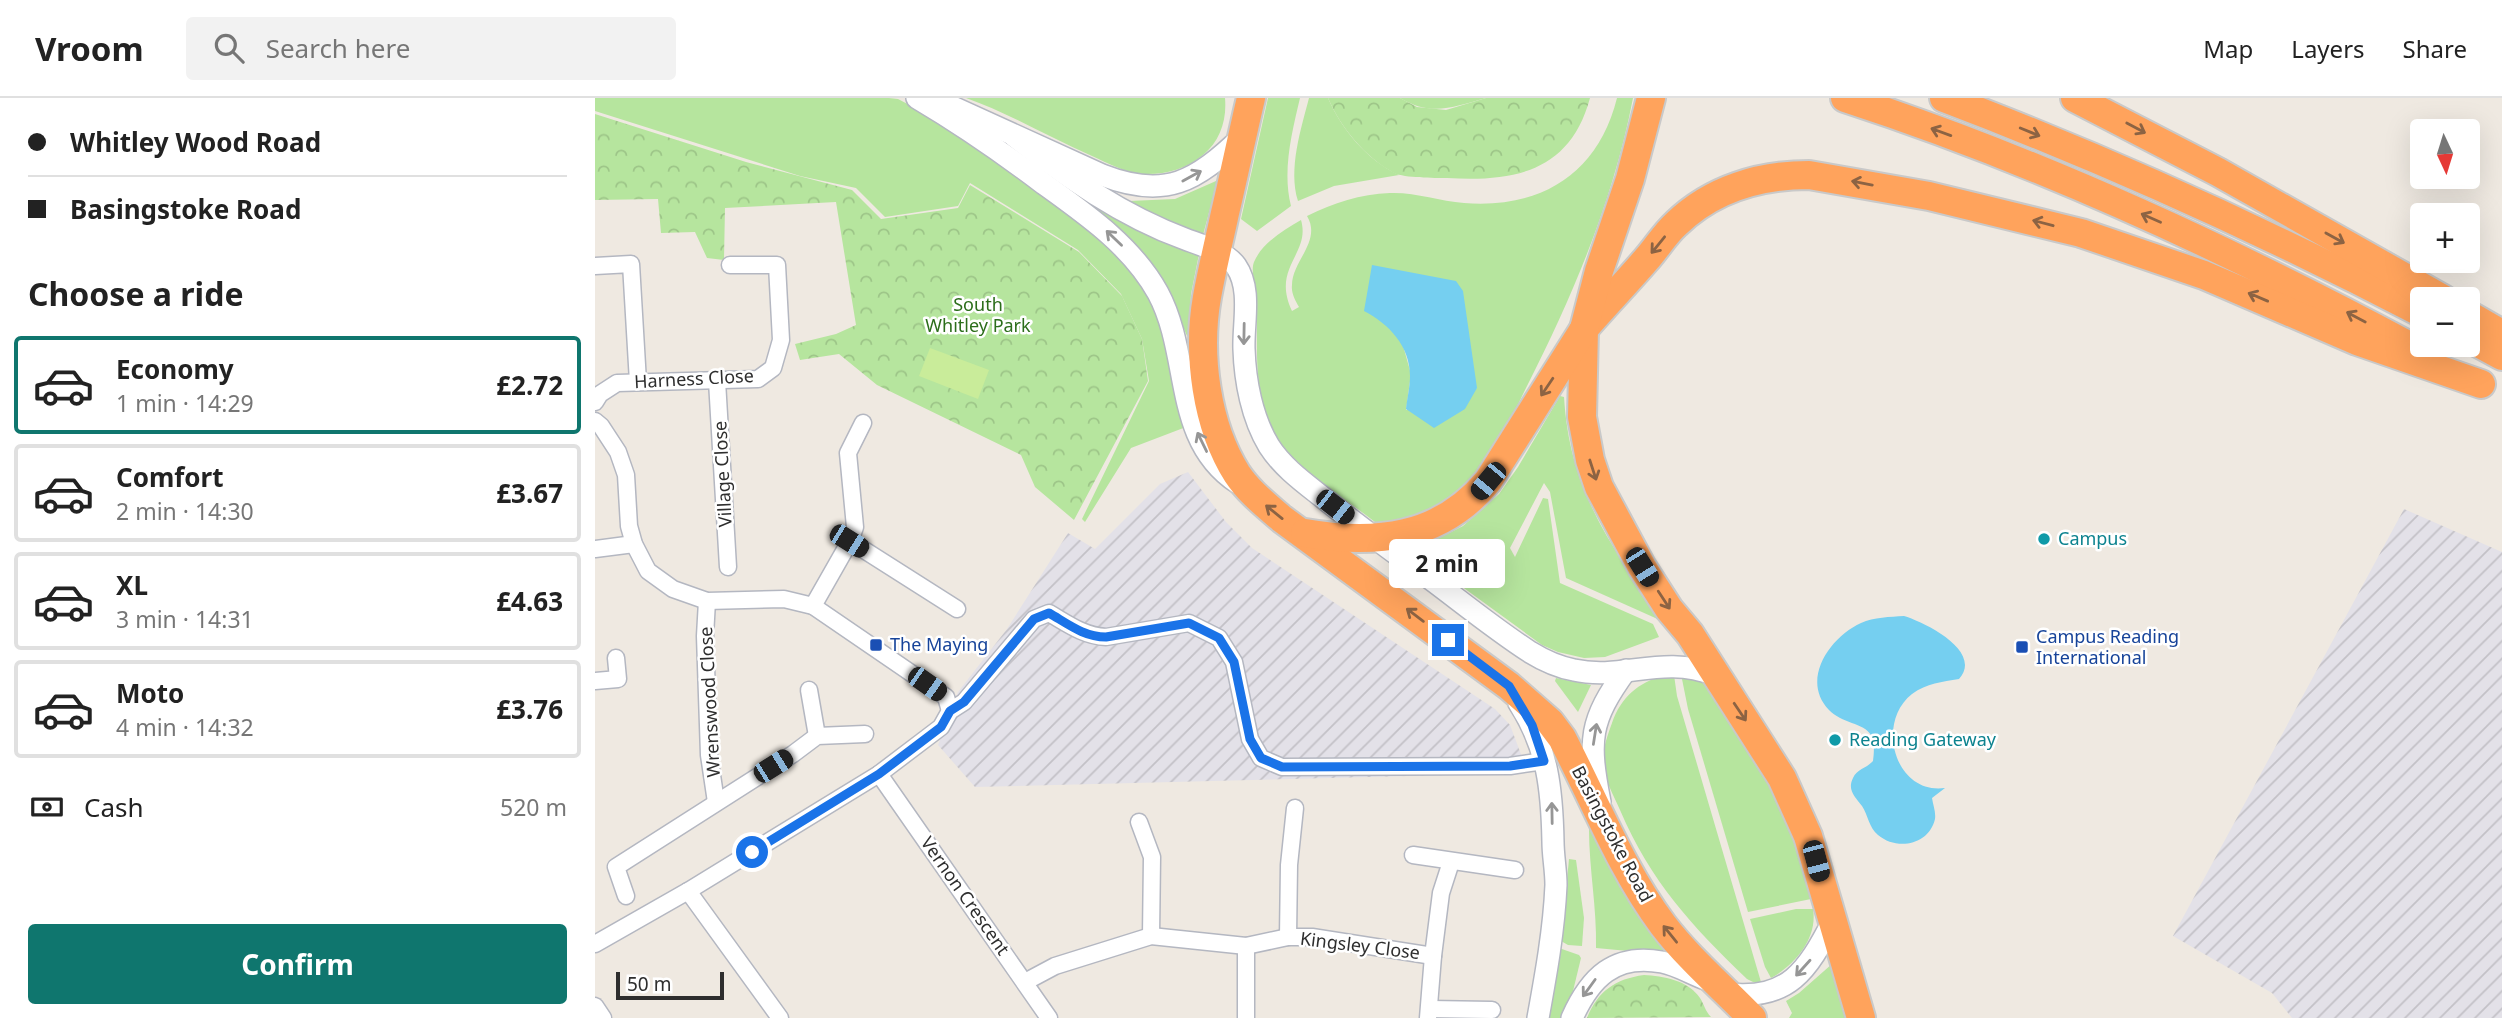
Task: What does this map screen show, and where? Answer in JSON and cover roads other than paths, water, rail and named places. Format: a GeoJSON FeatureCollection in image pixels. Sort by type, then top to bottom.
{"type":"FeatureCollection","features":[{"type":"Feature","properties":{"kind":"highway"},"geometry":{"type":"LineString","coordinates":[[1240,98],[1243,134]]}},
{"type":"Feature","properties":{"kind":"highway","name":"Basingstoke Road"},"geometry":{"type":"LineString","coordinates":[[1251,98],[1243,134],[1227,260],[1207,299],[1204,337],[1208,390],[1222,442],[1236,473],[1249,490],[1302,533],[1509,686],[1551,722],[1563,738],[1621,859],[1649,906],[1677,943],[1752,1018]]}},
{"type":"Feature","properties":{"kind":"highway"},"geometry":{"type":"LineString","coordinates":[[1845,98],[1988,150],[2110,200],[2303,289],[2492,389]]}},
{"type":"Feature","properties":{"kind":"highway"},"geometry":{"type":"LineString","coordinates":[[1944,98],[2130,172],[2321,260],[2410,307]]}},
{"type":"Feature","properties":{"kind":"highway"},"geometry":{"type":"LineString","coordinates":[[2075,98],[2218,172],[2422,287]]}},
{"type":"Feature","properties":{"kind":"highway"},"geometry":{"type":"LineString","coordinates":[[1650,103],[1584,330],[1582,417],[1590,460],[1599,487],[1642,567],[1774,763],[1800,814],[1861,1018]]}},
{"type":"Feature","properties":{"kind":"highway"},"geometry":{"type":"LineString","coordinates":[[1302,533],[1342,538],[1393,536],[1425,527],[1456,511],[1478,493],[1496,470],[1584,330],[1663,238],[1692,210],[1717,194],[1747,183],[1791,175],[1809,175],[1929,196],[2081,233],[2204,275],[2357,341],[2492,389]]}},
{"type":"Feature","properties":{"kind":"highway"},"geometry":{"type":"LineString","coordinates":[[2480,321],[2502,334]]}},
{"type":"Feature","properties":{"kind":"highway"},"geometry":{"type":"LineString","coordinates":[[2480,344],[2502,356]]}},
{"type":"Feature","properties":{"kind":"main road"},"geometry":{"type":"LineString","coordinates":[[916,98],[985,140],[1105,230],[1134,259],[1158,293],[1169,319],[1177,343],[1188,409],[1208,455],[1224,474],[1249,490]]}},
{"type":"Feature","properties":{"kind":"main road"},"geometry":{"type":"LineString","coordinates":[[927,98],[974,115],[1014,136],[1121,182],[1151,187],[1179,183],[1191,178],[1219,159],[1243,134]]}},
{"type":"Feature","properties":{"kind":"main road"},"geometry":{"type":"LineString","coordinates":[[1014,136],[1055,168],[1119,208],[1227,260],[1245,295],[1244,352],[1247,378],[1257,419],[1268,445],[1283,464],[1374,538],[1540,658],[1576,671],[1598,672],[1676,665],[1715,674]]}},
{"type":"Feature","properties":{"kind":"main road"},"geometry":{"type":"LineString","coordinates":[[1603,819],[1593,750],[1595,728],[1605,698],[1626,670]]}},
{"type":"Feature","properties":{"kind":"main road","name":"Basingstoke Road"},"geometry":{"type":"LineString","coordinates":[[1509,686],[1532,725],[1552,793],[1556,881],[1552,943],[1538,1018]]}},
{"type":"Feature","properties":{"kind":"main road"},"geometry":{"type":"LineString","coordinates":[[1572,1018],[1586,990],[1597,978],[1629,962],[1662,962],[1722,988],[1761,994],[1784,986],[1815,955],[1833,921]]}},
{"type":"Feature","properties":{"kind":"street"},"geometry":{"type":"LineString","coordinates":[[595,266],[631,264],[638,382]]}},
{"type":"Feature","properties":{"kind":"street","name":"Harness Close"},"geometry":{"type":"LineString","coordinates":[[595,402],[600,394],[617,383],[758,379],[773,368],[781,340],[777,265],[730,265]]}},
{"type":"Feature","properties":{"kind":"street","name":"Village Close"},"geometry":{"type":"LineString","coordinates":[[717,381],[728,567]]}},
{"type":"Feature","properties":{"kind":"street"},"geometry":{"type":"LineString","coordinates":[[595,421],[618,452],[626,475],[629,526],[647,571],[673,589],[707,601],[784,599],[813,606],[946,697],[950,711]]}},
{"type":"Feature","properties":{"kind":"street"},"geometry":{"type":"LineString","coordinates":[[813,606],[855,527],[848,453],[863,423]]}},
{"type":"Feature","properties":{"kind":"street"},"geometry":{"type":"LineString","coordinates":[[849,541],[957,610]]}},
{"type":"Feature","properties":{"kind":"street"},"geometry":{"type":"LineString","coordinates":[[595,549],[634,544]]}},
{"type":"Feature","properties":{"kind":"street","name":"Wrenswood Close"},"geometry":{"type":"LineString","coordinates":[[707,601],[705,636],[709,755],[716,802]]}},
{"type":"Feature","properties":{"kind":"street"},"geometry":{"type":"LineString","coordinates":[[595,944],[688,891],[879,774],[941,727],[950,711],[964,702],[1034,619],[1042,614],[1049,613],[1082,633],[1094,637],[1189,623],[1219,638],[1234,662],[1250,739],[1261,758],[1282,767],[1510,766],[1544,761]]}},
{"type":"Feature","properties":{"kind":"street"},"geometry":{"type":"LineString","coordinates":[[595,681],[618,679],[616,658]]}},
{"type":"Feature","properties":{"kind":"street"},"geometry":{"type":"LineString","coordinates":[[809,690],[817,736],[865,734]]}},
{"type":"Feature","properties":{"kind":"street","name":"Wrenswood Close"},"geometry":{"type":"LineString","coordinates":[[626,896],[616,867],[817,736]]}},
{"type":"Feature","properties":{"kind":"street","name":"Vernon Crescent"},"geometry":{"type":"LineString","coordinates":[[879,774],[1049,1018]]}},
{"type":"Feature","properties":{"kind":"street","name":"Kingsley Close"},"geometry":{"type":"LineString","coordinates":[[1288,937],[1289,865],[1295,808]]}},
{"type":"Feature","properties":{"kind":"street"},"geometry":{"type":"LineString","coordinates":[[1139,822],[1152,857],[1151,936]]}},
{"type":"Feature","properties":{"kind":"street"},"geometry":{"type":"LineString","coordinates":[[1413,855],[1515,870]]}},
{"type":"Feature","properties":{"kind":"street","name":"Kingsley Close"},"geometry":{"type":"LineString","coordinates":[[1451,862],[1441,893],[1429,1013],[1492,1010]]}},
{"type":"Feature","properties":{"kind":"street"},"geometry":{"type":"LineString","coordinates":[[688,891],[780,1018]]}},
{"type":"Feature","properties":{"kind":"street","name":"Kingsley Close"},"geometry":{"type":"LineString","coordinates":[[1025,982],[1055,967],[1151,936],[1246,946],[1288,937],[1313,937],[1433,956]]}},
{"type":"Feature","properties":{"kind":"street"},"geometry":{"type":"LineString","coordinates":[[1246,946],[1246,1018]]}},
{"type":"Feature","properties":{"kind":"street"},"geometry":{"type":"LineString","coordinates":[[595,1006],[603,1018]]}},
{"type":"Feature","properties":{"kind":"water"},"geometry":{"type":"Polygon","coordinates":[[[1372,265],[1456,281],[1463,291],[1477,388],[1465,409],[1434,428],[1406,409],[1410,376],[1402,346],[1390,329],[1364,311],[1372,265]]]}},
{"type":"Feature","properties":{"kind":"water"},"geometry":{"type":"Polygon","coordinates":[[[1904,616],[1925,624],[1948,639],[1964,658],[1965,668],[1959,679],[1929,685],[1912,694],[1901,707],[1895,722],[1893,738],[1903,769],[1914,780],[1928,787],[1945,788],[1932,798],[1935,819],[1932,828],[1919,840],[1903,844],[1886,840],[1875,832],[1851,790],[1855,775],[1873,761],[1874,744],[1871,735],[1829,710],[1817,686],[1823,660],[1839,638],[1861,623],[1904,616]]]}},
{"type":"Feature","properties":{"kind":"place","name":"Campus"},"geometry":{"type":"Point","coordinates":[2044,539]}},
{"type":"Feature","properties":{"kind":"place","name":"The Maying"},"geometry":{"type":"Point","coordinates":[876,645]}},
{"type":"Feature","properties":{"kind":"place","name":"Campus Reading International"},"geometry":{"type":"Point","coordinates":[2022,647]}},
{"type":"Feature","properties":{"kind":"place","name":"Reading Gateway"},"geometry":{"type":"Point","coordinates":[1835,740]}},
{"type":"Feature","properties":{"kind":"park label","name":"South Whitley Park"},"geometry":{"type":"Point","coordinates":[978,315]}}]}
